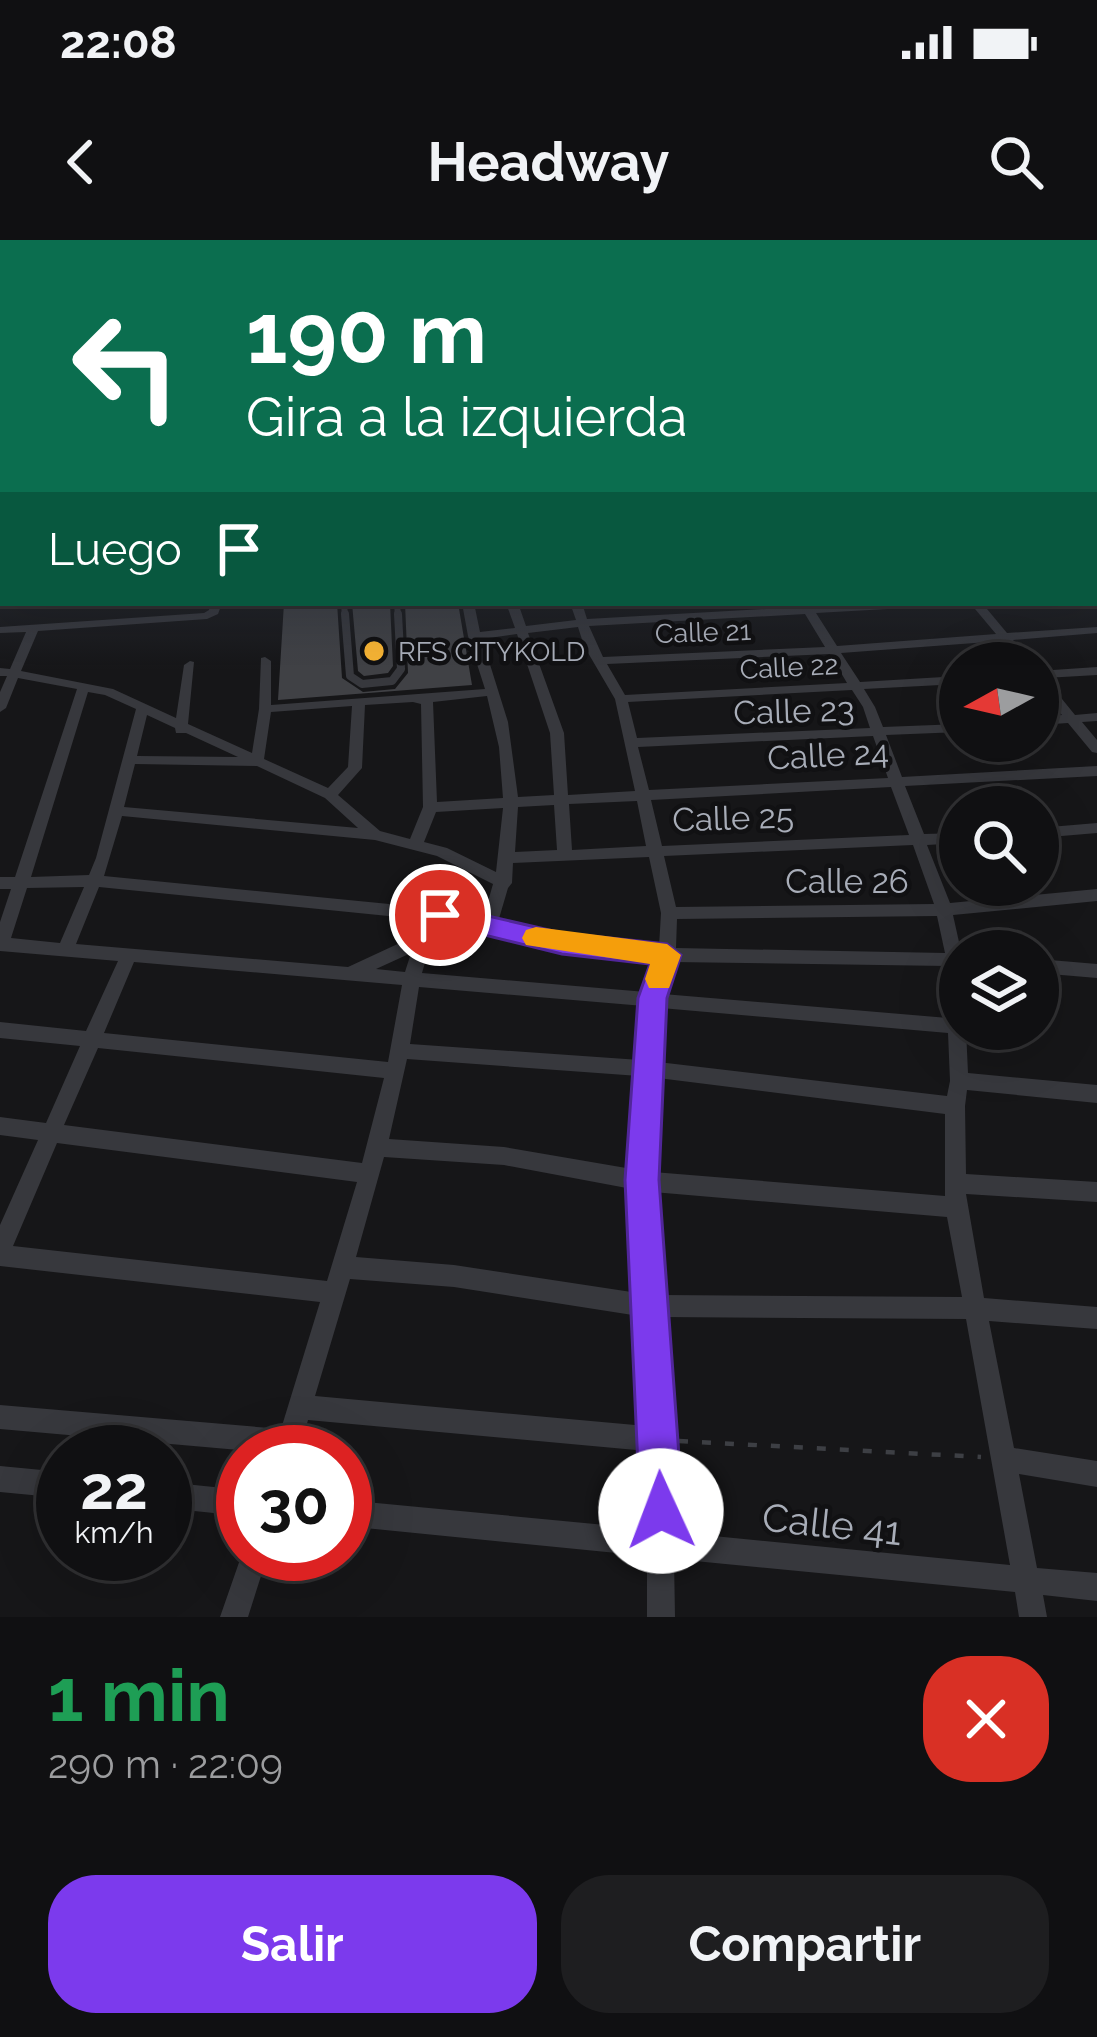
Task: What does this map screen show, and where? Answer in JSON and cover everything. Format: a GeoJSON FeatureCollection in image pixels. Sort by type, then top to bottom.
{"type":"FeatureCollection","features":[{"type":"Feature","properties":{"kind":"street"},"geometry":{"type":"LineString","coordinates":[[0,630],[207,616],[215,606]]}},
{"type":"Feature","properties":{"kind":"street"},"geometry":{"type":"LineString","coordinates":[[469,606],[502,724],[511,801],[504,884],[488,927]]}},
{"type":"Feature","properties":{"kind":"street"},"geometry":{"type":"LineString","coordinates":[[513,606],[556,733],[565,855]]}},
{"type":"Feature","properties":{"kind":"street"},"geometry":{"type":"LineString","coordinates":[[577,606],[598,661],[621,699],[669,913],[667,955],[653,998],[642,1180],[659,1440],[662,1617]]}},
{"type":"Feature","properties":{"kind":"street"},"geometry":{"type":"LineString","coordinates":[[474,636],[583,623],[861,606]]}},
{"type":"Feature","properties":{"kind":"street"},"geometry":{"type":"LineString","coordinates":[[978,606],[1008,642]]}},
{"type":"Feature","properties":{"kind":"street"},"geometry":{"type":"LineString","coordinates":[[807,608],[857,688],[878,735],[949,930]]}},
{"type":"Feature","properties":{"kind":"street"},"geometry":{"type":"LineString","coordinates":[[0,708],[7,673],[34,627]]}},
{"type":"Feature","properties":{"kind":"street","name":"Calle 21"},"geometry":{"type":"LineString","coordinates":[[598,661],[1097,630]]}},
{"type":"Feature","properties":{"kind":"street"},"geometry":{"type":"LineString","coordinates":[[257,762],[265,710],[265,661]]}},
{"type":"Feature","properties":{"kind":"street"},"geometry":{"type":"LineString","coordinates":[[181,730],[190,665]]}},
{"type":"Feature","properties":{"kind":"street"},"geometry":{"type":"LineString","coordinates":[[1059,674],[1097,671]]}},
{"type":"Feature","properties":{"kind":"street"},"geometry":{"type":"LineString","coordinates":[[7,673],[84,686],[142,710],[331,796],[375,835]]}},
{"type":"Feature","properties":{"kind":"street","name":"Calle 22"},"geometry":{"type":"LineString","coordinates":[[621,699],[939,682]]}},
{"type":"Feature","properties":{"kind":"street"},"geometry":{"type":"LineString","coordinates":[[84,686],[0,944],[939,1024]]}},
{"type":"Feature","properties":{"kind":"street"},"geometry":{"type":"LineString","coordinates":[[265,710],[491,692]]}},
{"type":"Feature","properties":{"kind":"street"},"geometry":{"type":"LineString","coordinates":[[416,843],[430,807],[430,713],[422,699]]}},
{"type":"Feature","properties":{"kind":"street"},"geometry":{"type":"LineString","coordinates":[[1059,702],[1097,749]]}},
{"type":"Feature","properties":{"kind":"street"},"geometry":{"type":"LineString","coordinates":[[331,796],[355,768],[358,703]]}},
{"type":"Feature","properties":{"kind":"street"},"geometry":{"type":"LineString","coordinates":[[65,950],[104,858],[142,710]]}},
{"type":"Feature","properties":{"kind":"street"},"geometry":{"type":"LineString","coordinates":[[1059,720],[1097,717]]}},
{"type":"Feature","properties":{"kind":"street","name":"Calle 23"},"geometry":{"type":"LineString","coordinates":[[631,743],[939,730]]}},
{"type":"Feature","properties":{"kind":"street"},"geometry":{"type":"LineString","coordinates":[[129,760],[257,762]]}},
{"type":"Feature","properties":{"kind":"street","name":"Calle 24"},"geometry":{"type":"LineString","coordinates":[[430,807],[1097,772]]}},
{"type":"Feature","properties":{"kind":"street"},"geometry":{"type":"LineString","coordinates":[[116,811],[375,835],[416,843],[504,884]]}},
{"type":"Feature","properties":{"kind":"street"},"geometry":{"type":"LineString","coordinates":[[1059,831],[1097,828]]}},
{"type":"Feature","properties":{"kind":"street","name":"Calle 25"},"geometry":{"type":"LineString","coordinates":[[508,858],[939,839]]}},
{"type":"Feature","properties":{"kind":"street"},"geometry":{"type":"LineString","coordinates":[[0,884],[92,881],[440,915],[562,944],[667,955],[939,960]]}},
{"type":"Feature","properties":{"kind":"street","name":"Calle 26"},"geometry":{"type":"LineString","coordinates":[[669,913],[944,910],[1097,895]]}},
{"type":"Feature","properties":{"kind":"street"},"geometry":{"type":"LineString","coordinates":[[295,1425],[370,1174],[398,1061],[412,977],[423,940],[440,915]]}},
{"type":"Feature","properties":{"kind":"street"},"geometry":{"type":"LineString","coordinates":[[347,974],[423,940]]}},
{"type":"Feature","properties":{"kind":"street"},"geometry":{"type":"LineString","coordinates":[[128,957],[0,1252],[335,1293]]}},
{"type":"Feature","properties":{"kind":"street"},"geometry":{"type":"LineString","coordinates":[[1059,968],[1097,971]]}},
{"type":"Feature","properties":{"kind":"street"},"geometry":{"type":"LineString","coordinates":[[0,1030],[398,1061],[649,1069],[955,1106]]}},
{"type":"Feature","properties":{"kind":"street"},"geometry":{"type":"LineString","coordinates":[[958,1050],[956,1207],[1033,1617]]}},
{"type":"Feature","properties":{"kind":"street"},"geometry":{"type":"LineString","coordinates":[[959,1081],[1097,1094]]}},
{"type":"Feature","properties":{"kind":"street"},"geometry":{"type":"LineString","coordinates":[[0,1126],[370,1174]]}},
{"type":"Feature","properties":{"kind":"street"},"geometry":{"type":"LineString","coordinates":[[376,1148],[504,1156],[642,1180],[956,1207]]}},
{"type":"Feature","properties":{"kind":"street"},"geometry":{"type":"LineString","coordinates":[[955,1183],[1097,1192]]}},
{"type":"Feature","properties":{"kind":"street"},"geometry":{"type":"LineString","coordinates":[[343,1267],[454,1276],[648,1306],[973,1308],[1097,1318]]}},
{"type":"Feature","properties":{"kind":"street"},"geometry":{"type":"LineString","coordinates":[[301,1407],[659,1440]]}},
{"type":"Feature","properties":{"kind":"street"},"geometry":{"type":"LineString","coordinates":[[0,1417],[216,1440]]}},
{"type":"Feature","properties":{"kind":"street"},"geometry":{"type":"LineString","coordinates":[[1004,1459],[1097,1474]]}},
{"type":"Feature","properties":{"kind":"street"},"geometry":{"type":"LineString","coordinates":[[0,1479],[36,1482]]}},
{"type":"Feature","properties":{"kind":"street","name":"Calle 41"},"geometry":{"type":"LineString","coordinates":[[372,1516],[1097,1587]]}},
{"type":"Feature","properties":{"kind":"street"},"geometry":{"type":"LineString","coordinates":[[234,1617],[246,1581]]}},
{"type":"Feature","properties":{"kind":"lane"},"geometry":{"type":"LineString","coordinates":[[344,606],[350,676],[352,682],[362,684],[398,676],[397,606]]}},
{"type":"Feature","properties":{"kind":"path"},"geometry":{"type":"LineString","coordinates":[[659,1440],[1004,1459]]}},
{"type":"Feature","properties":{"kind":"building"},"geometry":{"type":"Polygon","coordinates":[[[284,606],[337,606],[342,678],[363,692],[395,689],[408,673],[405,606],[459,606],[472,685],[278,700],[284,606]]]}},
{"type":"Feature","properties":{"kind":"building"},"geometry":{"type":"Polygon","coordinates":[[[352,606],[390,606],[393,666],[388,673],[364,676],[358,671],[352,606]]]}},
{"type":"Feature","properties":{"kind":"slow traffic"},"geometry":{"type":"LineString","coordinates":[[536,938],[667,955],[659,979]]}},
{"type":"Feature","properties":{"kind":"place","name":"RFS CITYKOLD"},"geometry":{"type":"Point","coordinates":[374,651]}},
{"type":"Feature","properties":{"kind":"route"},"geometry":{"type":"LineString","coordinates":[[440,915],[562,944],[667,955],[653,998],[642,1180],[661,1511]]}}]}
